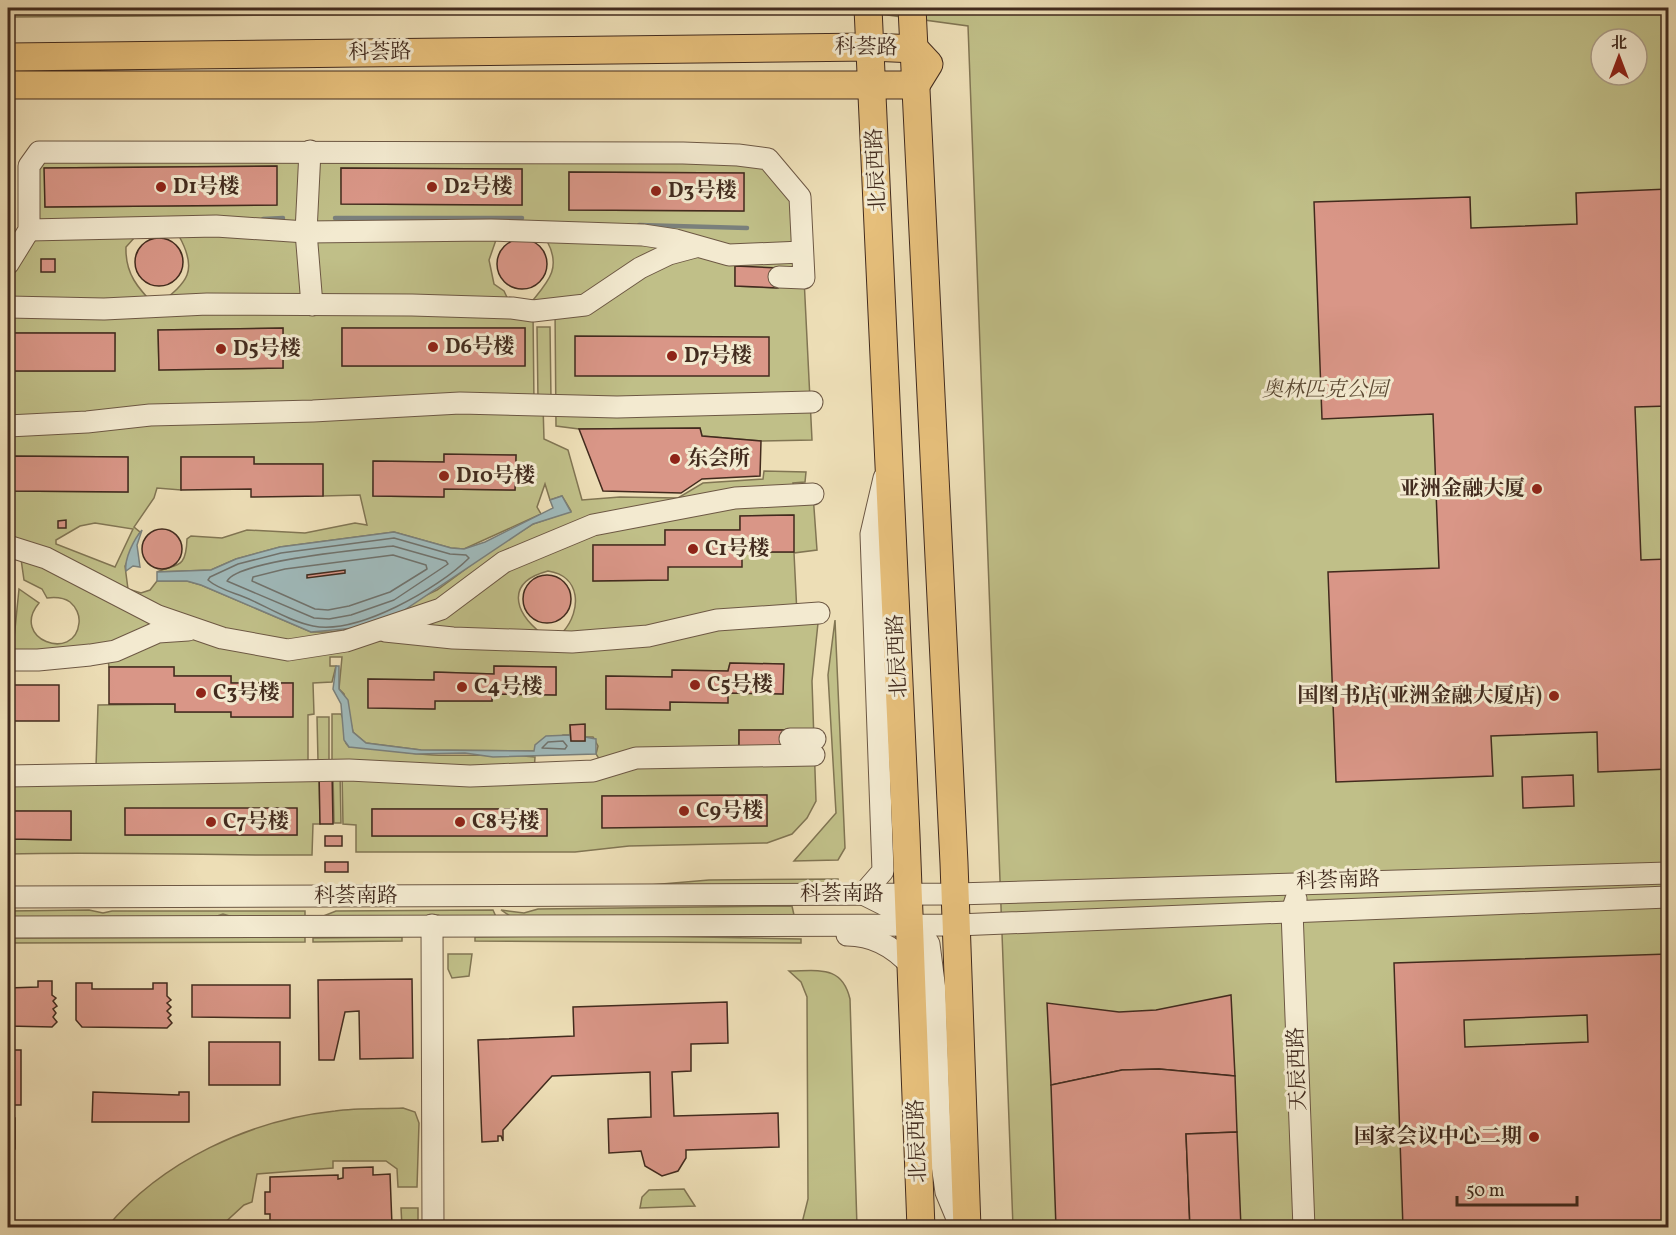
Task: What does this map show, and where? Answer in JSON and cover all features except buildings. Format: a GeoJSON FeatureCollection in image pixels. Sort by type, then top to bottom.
{"type":"FeatureCollection","features":[{"type":"Feature","properties":{"kind":"main road","name":"北辰西路"},"geometry":{"type":"LineString","coordinates":[[868,8],[890,457],[921,1227]]}},
{"type":"Feature","properties":{"kind":"main road"},"geometry":{"type":"LineString","coordinates":[[912,8],[956,894],[967,1227]]}},
{"type":"Feature","properties":{"kind":"main road","name":"科荟路"},"geometry":{"type":"LineString","coordinates":[[8,57],[871,47],[915,49]]}},
{"type":"Feature","properties":{"kind":"main road","name":"科荟路"},"geometry":{"type":"LineString","coordinates":[[8,85],[916,85]]}},
{"type":"Feature","properties":{"kind":"street"},"geometry":{"type":"LineString","coordinates":[[8,264],[29,230],[29,166],[39,152],[683,153],[738,155],[768,159],[800,197],[804,278],[779,277]]}},
{"type":"Feature","properties":{"kind":"street"},"geometry":{"type":"LineString","coordinates":[[310,152],[306,232],[312,305]]}},
{"type":"Feature","properties":{"kind":"street"},"geometry":{"type":"LineString","coordinates":[[29,230],[216,226],[306,232],[491,230],[643,235],[729,255],[802,252]]}},
{"type":"Feature","properties":{"kind":"street"},"geometry":{"type":"LineString","coordinates":[[8,308],[104,309],[207,304],[412,305],[512,308],[533,311],[585,305],[640,268],[669,254],[696,247]]}},
{"type":"Feature","properties":{"kind":"street"},"geometry":{"type":"LineString","coordinates":[[8,426],[87,422],[150,415],[313,411],[460,403],[617,407],[812,402]]}},
{"type":"Feature","properties":{"kind":"street"},"geometry":{"type":"LineString","coordinates":[[890,457],[870,534],[883,871],[863,894],[885,905],[921,931],[929,944],[935,990],[940,1158],[946,1192],[960,1227]]}},
{"type":"Feature","properties":{"kind":"street"},"geometry":{"type":"LineString","coordinates":[[8,546],[46,558],[159,616],[222,638],[288,650],[346,641],[441,609],[504,562],[593,525],[735,498],[813,494]]}},
{"type":"Feature","properties":{"kind":"street"},"geometry":{"type":"LineString","coordinates":[[378,630],[453,638],[572,642],[648,636],[717,620],[819,613]]}},
{"type":"Feature","properties":{"kind":"street"},"geometry":{"type":"LineString","coordinates":[[8,660],[38,660],[115,651],[159,632],[196,629]]}},
{"type":"Feature","properties":{"kind":"street"},"geometry":{"type":"LineString","coordinates":[[8,776],[349,770],[471,776],[593,771],[636,758],[815,747],[790,739]]}},
{"type":"Feature","properties":{"kind":"street"},"geometry":{"type":"LineString","coordinates":[[906,835],[923,899],[935,911],[986,924]]}},
{"type":"Feature","properties":{"kind":"street","name":"科荟南路"},"geometry":{"type":"LineString","coordinates":[[8,898],[956,894],[1668,873]]}},
{"type":"Feature","properties":{"kind":"street","name":"天辰西路"},"geometry":{"type":"LineString","coordinates":[[1302,882],[1292,911],[1304,1227]]}},
{"type":"Feature","properties":{"kind":"street","name":"天辰西路"},"geometry":{"type":"LineString","coordinates":[[1278,883],[1292,911]]}},
{"type":"Feature","properties":{"kind":"street"},"geometry":{"type":"LineString","coordinates":[[798,894],[807,910],[806,918],[799,925]]}},
{"type":"Feature","properties":{"kind":"street","name":"科荟南路"},"geometry":{"type":"LineString","coordinates":[[986,924],[982,924],[1668,897]]}},
{"type":"Feature","properties":{"kind":"street","name":"科荟南路"},"geometry":{"type":"LineString","coordinates":[[8,927],[986,924]]}},
{"type":"Feature","properties":{"kind":"street"},"geometry":{"type":"LineString","coordinates":[[432,925],[433,1227]]}},
{"type":"Feature","properties":{"kind":"street"},"geometry":{"type":"LineString","coordinates":[[646,925],[689,933],[859,935],[888,946],[911,966]]}},
{"type":"Feature","properties":{"kind":"green space"},"geometry":{"type":"Polygon","coordinates":[[[8,8],[592,8],[592,13],[8,17],[8,8]]]}},
{"type":"Feature","properties":{"kind":"green space"},"geometry":{"type":"Polygon","coordinates":[[[631,8],[827,8],[827,13],[631,14],[631,8]]]}},
{"type":"Feature","properties":{"kind":"green space","name":"奥林匹克公园"},"geometry":{"type":"Polygon","coordinates":[[[836,8],[1668,8],[1668,1227],[1013,1227],[968,26],[836,8]]]}},
{"type":"Feature","properties":{"kind":"green space"},"geometry":{"type":"Polygon","coordinates":[[[39,152],[768,159],[800,197],[812,440],[761,441],[702,436],[700,428],[579,429],[556,426],[555,309],[533,312],[534,405],[543,405],[544,439],[568,450],[582,500],[620,497],[678,498],[703,483],[763,479],[764,471],[806,472],[805,482],[793,483],[795,495],[813,494],[817,550],[794,553],[797,614],[818,623],[812,681],[816,801],[807,818],[792,834],[767,843],[629,846],[575,852],[356,852],[356,825],[343,824],[342,771],[332,763],[332,714],[341,714],[345,740],[349,747],[433,755],[535,757],[534,773],[604,767],[596,754],[598,746],[593,737],[585,737],[585,725],[570,725],[570,735],[563,735],[536,751],[421,750],[366,743],[353,732],[344,694],[339,689],[342,657],[330,657],[330,666],[336,666],[332,682],[313,683],[314,714],[308,715],[308,765],[96,767],[98,705],[175,704],[175,712],[231,712],[231,717],[292,717],[293,683],[231,683],[231,676],[174,676],[174,667],[109,667],[107,652],[8,660],[8,639],[14,639],[19,589],[39,603],[32,616],[32,627],[37,636],[46,642],[57,644],[67,642],[75,635],[79,620],[77,611],[70,602],[65,599],[47,598],[42,589],[24,580],[21,559],[8,546],[8,491],[128,492],[128,457],[8,456],[8,415],[11,415],[11,401],[8,401],[8,371],[114,371],[115,333],[8,333],[8,264],[20,248],[39,152]],[[276,166],[45,168],[45,207],[276,205],[276,166]],[[341,168],[342,204],[522,205],[522,169],[341,168]],[[569,172],[569,210],[743,211],[744,173],[569,172]],[[143,228],[126,247],[128,265],[138,287],[156,307],[182,284],[189,269],[185,249],[179,236],[143,228]],[[497,237],[489,260],[494,284],[504,291],[512,308],[526,309],[545,286],[552,270],[552,252],[547,241],[497,237]],[[735,266],[735,286],[777,288],[735,266]],[[283,328],[158,330],[159,370],[283,368],[283,328]],[[342,328],[342,366],[525,365],[525,328],[342,328]],[[444,455],[444,462],[374,461],[373,496],[443,497],[444,489],[515,490],[516,455],[444,455]],[[181,457],[181,490],[157,488],[154,498],[134,527],[140,532],[125,566],[128,589],[141,593],[150,590],[157,581],[187,581],[311,632],[355,628],[437,590],[493,549],[533,524],[571,511],[562,496],[550,500],[545,484],[537,507],[541,514],[464,549],[451,548],[394,532],[280,547],[236,559],[211,570],[157,572],[182,561],[185,556],[187,539],[191,536],[222,538],[247,530],[305,533],[355,523],[367,525],[360,495],[323,496],[322,464],[254,464],[254,457],[181,457]],[[793,515],[740,516],[740,530],[665,530],[665,545],[593,545],[593,581],[667,580],[668,567],[742,552],[793,552],[793,515]],[[95,523],[80,526],[56,540],[56,544],[115,567],[133,529],[95,523]],[[548,571],[525,582],[518,598],[520,607],[532,625],[542,634],[563,632],[573,614],[575,604],[575,595],[567,580],[559,574],[548,571]],[[730,663],[728,671],[673,670],[672,677],[606,676],[606,709],[670,710],[670,702],[728,693],[783,694],[783,664],[730,663]],[[494,666],[494,674],[435,672],[434,680],[368,679],[368,707],[434,709],[435,701],[492,701],[492,694],[556,695],[556,667],[494,666]],[[739,730],[739,747],[790,730],[739,730]],[[766,795],[602,796],[602,827],[767,826],[766,795]],[[372,809],[372,836],[547,835],[547,809],[372,809]]]}},
{"type":"Feature","properties":{"kind":"green space"},"geometry":{"type":"Polygon","coordinates":[[[537,327],[550,327],[551,400],[538,400],[537,327]]]}},
{"type":"Feature","properties":{"kind":"green space"},"geometry":{"type":"Polygon","coordinates":[[[835,620],[845,848],[838,860],[794,861],[836,813],[828,675],[835,620]]]}},
{"type":"Feature","properties":{"kind":"green space"},"geometry":{"type":"Polygon","coordinates":[[[317,717],[329,717],[329,760],[318,761],[317,717]]]}},
{"type":"Feature","properties":{"kind":"green space"},"geometry":{"type":"Polygon","coordinates":[[[319,772],[320,824],[313,824],[312,855],[8,854],[8,839],[71,840],[71,812],[8,811],[8,776],[319,772]],[[125,809],[126,835],[297,835],[297,809],[125,809]]]}},
{"type":"Feature","properties":{"kind":"green space"},"geometry":{"type":"Polygon","coordinates":[[[333,773],[340,773],[341,823],[334,823],[333,773]]]}},
{"type":"Feature","properties":{"kind":"green space"},"geometry":{"type":"Polygon","coordinates":[[[838,879],[838,885],[638,886],[709,880],[838,879]]]}},
{"type":"Feature","properties":{"kind":"green space"},"geometry":{"type":"Polygon","coordinates":[[[792,906],[794,915],[513,918],[501,910],[524,913],[538,909],[792,906]]]}},
{"type":"Feature","properties":{"kind":"green space"},"geometry":{"type":"Polygon","coordinates":[[[89,910],[103,913],[112,911],[305,911],[305,921],[233,917],[223,914],[211,918],[8,920],[8,911],[89,910]]]}},
{"type":"Feature","properties":{"kind":"green space"},"geometry":{"type":"Polygon","coordinates":[[[493,910],[497,919],[449,919],[438,915],[427,918],[321,917],[336,911],[493,910]]]}},
{"type":"Feature","properties":{"kind":"green space"},"geometry":{"type":"Polygon","coordinates":[[[600,935],[801,939],[801,943],[475,941],[475,937],[600,935]]]}},
{"type":"Feature","properties":{"kind":"green space"},"geometry":{"type":"Polygon","coordinates":[[[305,937],[305,942],[8,943],[8,938],[305,937]]]}},
{"type":"Feature","properties":{"kind":"green space"},"geometry":{"type":"Polygon","coordinates":[[[402,937],[402,941],[313,942],[313,938],[402,937]]]}},
{"type":"Feature","properties":{"kind":"green space"},"geometry":{"type":"Polygon","coordinates":[[[448,954],[472,954],[469,976],[452,978],[448,969],[448,954]]]}},
{"type":"Feature","properties":{"kind":"green space"},"geometry":{"type":"Polygon","coordinates":[[[789,971],[819,971],[835,975],[846,988],[850,999],[857,1227],[801,1227],[808,1199],[807,997],[801,982],[789,971]]]}},
{"type":"Feature","properties":{"kind":"green space"},"geometry":{"type":"Polygon","coordinates":[[[403,1108],[415,1112],[419,1123],[417,1187],[398,1187],[397,1169],[386,1161],[333,1161],[333,1168],[257,1174],[252,1202],[244,1205],[220,1227],[107,1227],[129,1203],[154,1182],[181,1164],[240,1134],[303,1116],[343,1110],[403,1108]]]}},
{"type":"Feature","properties":{"kind":"green space"},"geometry":{"type":"Polygon","coordinates":[[[684,1189],[695,1206],[640,1208],[642,1197],[649,1190],[684,1189]]]}},
{"type":"Feature","properties":{"kind":"green space"},"geometry":{"type":"Polygon","coordinates":[[[401,1208],[418,1208],[418,1227],[402,1227],[401,1208]]]}},
{"type":"Feature","properties":{"kind":"water"},"geometry":{"type":"Polygon","coordinates":[[[562,496],[571,512],[533,524],[400,613],[355,628],[311,632],[201,585],[187,581],[157,581],[157,572],[211,570],[236,559],[280,547],[394,532],[451,548],[464,549],[485,542],[553,508],[550,500],[562,496]]]}},
{"type":"Feature","properties":{"kind":"water"},"geometry":{"type":"Polygon","coordinates":[[[142,530],[137,545],[140,567],[133,566],[126,571],[130,549],[142,530]]]}},
{"type":"Feature","properties":{"kind":"water"},"geometry":{"type":"Polygon","coordinates":[[[336,666],[339,666],[339,689],[348,700],[353,732],[366,743],[421,750],[534,751],[535,745],[546,736],[570,735],[571,741],[585,741],[585,737],[596,739],[596,754],[493,757],[465,753],[416,754],[349,747],[344,740],[341,704],[333,689],[336,666]]]}},
{"type":"Feature","properties":{"kind":"waterway"},"geometry":{"type":"LineString","coordinates":[[263,219],[283,218]]}},
{"type":"Feature","properties":{"kind":"waterway"},"geometry":{"type":"LineString","coordinates":[[335,218],[522,218]]}},
{"type":"Feature","properties":{"kind":"waterway"},"geometry":{"type":"LineString","coordinates":[[639,225],[747,228]]}},
{"type":"Feature","properties":{"kind":"place","name":"D1号楼"},"geometry":{"type":"Point","coordinates":[161,187]}},
{"type":"Feature","properties":{"kind":"place","name":"D2号楼"},"geometry":{"type":"Point","coordinates":[432,187]}},
{"type":"Feature","properties":{"kind":"place","name":"D3号楼"},"geometry":{"type":"Point","coordinates":[656,191]}},
{"type":"Feature","properties":{"kind":"place","name":"D6号楼"},"geometry":{"type":"Point","coordinates":[433,347]}},
{"type":"Feature","properties":{"kind":"place","name":"D5号楼"},"geometry":{"type":"Point","coordinates":[221,349]}},
{"type":"Feature","properties":{"kind":"place","name":"D7号楼"},"geometry":{"type":"Point","coordinates":[672,356]}},
{"type":"Feature","properties":{"kind":"place","name":"东会所"},"geometry":{"type":"Point","coordinates":[675,459]}},
{"type":"Feature","properties":{"kind":"place","name":"D10号楼"},"geometry":{"type":"Point","coordinates":[444,476]}},
{"type":"Feature","properties":{"kind":"place","name":"亚洲金融大厦"},"geometry":{"type":"Point","coordinates":[1537,489]}},
{"type":"Feature","properties":{"kind":"place","name":"C1号楼"},"geometry":{"type":"Point","coordinates":[693,549]}},
{"type":"Feature","properties":{"kind":"place","name":"C5号楼"},"geometry":{"type":"Point","coordinates":[695,685]}},
{"type":"Feature","properties":{"kind":"place","name":"C4号楼"},"geometry":{"type":"Point","coordinates":[462,687]}},
{"type":"Feature","properties":{"kind":"place","name":"C3号楼"},"geometry":{"type":"Point","coordinates":[201,693]}},
{"type":"Feature","properties":{"kind":"place","name":"国图书店(亚洲金融大厦店)"},"geometry":{"type":"Point","coordinates":[1554,696]}},
{"type":"Feature","properties":{"kind":"place","name":"C9号楼"},"geometry":{"type":"Point","coordinates":[684,811]}},
{"type":"Feature","properties":{"kind":"place","name":"C7号楼"},"geometry":{"type":"Point","coordinates":[211,822]}},
{"type":"Feature","properties":{"kind":"place","name":"C8号楼"},"geometry":{"type":"Point","coordinates":[460,822]}},
{"type":"Feature","properties":{"kind":"place","name":"国家会议中心二期"},"geometry":{"type":"Point","coordinates":[1534,1137]}}]}
